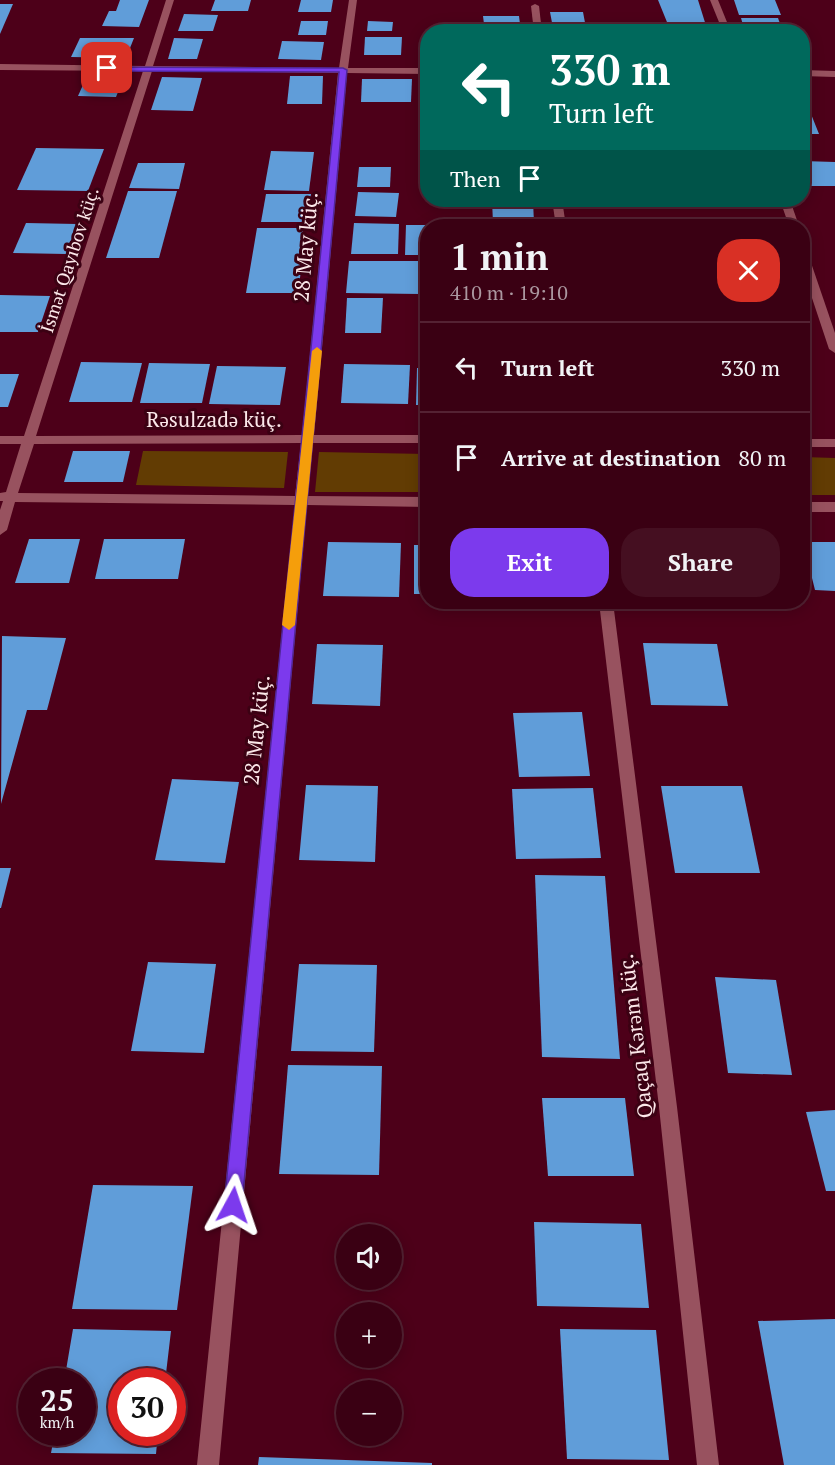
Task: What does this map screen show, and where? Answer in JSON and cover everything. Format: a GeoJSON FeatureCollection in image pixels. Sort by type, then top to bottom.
{"type":"FeatureCollection","features":[{"type":"Feature","properties":{"kind":"street","name":"İsmət Qayıbov küç."},"geometry":{"type":"LineString","coordinates":[[0,530],[5,497],[28,440],[170,0]]}},
{"type":"Feature","properties":{"kind":"street","name":"28 May küç."},"geometry":{"type":"LineString","coordinates":[[208,1465],[343,70],[353,0]]}},
{"type":"Feature","properties":{"kind":"street"},"geometry":{"type":"LineString","coordinates":[[714,0],[724,24]]}},
{"type":"Feature","properties":{"kind":"street"},"geometry":{"type":"LineString","coordinates":[[535,6],[537,24]]}},
{"type":"Feature","properties":{"kind":"street"},"geometry":{"type":"LineString","coordinates":[[0,67],[420,71]]}},
{"type":"Feature","properties":{"kind":"street"},"geometry":{"type":"LineString","coordinates":[[810,73],[835,74]]}},
{"type":"Feature","properties":{"kind":"street"},"geometry":{"type":"LineString","coordinates":[[810,275],[835,349]]}},
{"type":"Feature","properties":{"kind":"street","name":"Rəsulzadə küç."},"geometry":{"type":"LineString","coordinates":[[0,440],[420,439]]}},
{"type":"Feature","properties":{"kind":"street"},"geometry":{"type":"LineString","coordinates":[[810,443],[835,443]]}},
{"type":"Feature","properties":{"kind":"street"},"geometry":{"type":"LineString","coordinates":[[5,497],[420,502]]}},
{"type":"Feature","properties":{"kind":"street"},"geometry":{"type":"LineString","coordinates":[[810,507],[835,507]]}},
{"type":"Feature","properties":{"kind":"street","name":"Qaçaq Kərəm küç."},"geometry":{"type":"LineString","coordinates":[[607,609],[668,1107],[708,1465]]}},
{"type":"Feature","properties":{"kind":"shaded area"},"geometry":{"type":"Polygon","coordinates":[[[143,451],[288,452],[284,488],[136,485],[143,451]]]}},
{"type":"Feature","properties":{"kind":"shaded area"},"geometry":{"type":"Polygon","coordinates":[[[319,452],[420,454],[420,492],[315,492],[319,452]]]}},
{"type":"Feature","properties":{"kind":"shaded area"},"geometry":{"type":"Polygon","coordinates":[[[810,457],[835,458],[835,495],[810,495],[810,457]]]}},
{"type":"Feature","properties":{"kind":"building"},"geometry":{"type":"Polygon","coordinates":[[[120,0],[149,0],[139,27],[102,26],[109,11],[116,11],[120,0]]]}},
{"type":"Feature","properties":{"kind":"building"},"geometry":{"type":"Polygon","coordinates":[[[215,0],[251,0],[248,11],[211,11],[215,0]]]}},
{"type":"Feature","properties":{"kind":"building"},"geometry":{"type":"Polygon","coordinates":[[[301,0],[333,0],[331,12],[298,12],[301,0]]]}},
{"type":"Feature","properties":{"kind":"building"},"geometry":{"type":"Polygon","coordinates":[[[658,0],[698,0],[706,24],[668,24],[658,0]]]}},
{"type":"Feature","properties":{"kind":"building"},"geometry":{"type":"Polygon","coordinates":[[[734,0],[775,0],[781,15],[739,15],[734,0]]]}},
{"type":"Feature","properties":{"kind":"building"},"geometry":{"type":"Polygon","coordinates":[[[0,4],[13,4],[0,34],[0,4]]]}},
{"type":"Feature","properties":{"kind":"building"},"geometry":{"type":"Polygon","coordinates":[[[550,12],[583,12],[585,24],[552,24],[550,12]]]}},
{"type":"Feature","properties":{"kind":"building"},"geometry":{"type":"Polygon","coordinates":[[[184,14],[218,15],[213,31],[178,31],[184,14]]]}},
{"type":"Feature","properties":{"kind":"building"},"geometry":{"type":"Polygon","coordinates":[[[483,16],[519,16],[520,24],[484,24],[483,16]]]}},
{"type":"Feature","properties":{"kind":"building"},"geometry":{"type":"Polygon","coordinates":[[[741,18],[778,18],[780,24],[743,24],[741,18]]]}},
{"type":"Feature","properties":{"kind":"building"},"geometry":{"type":"Polygon","coordinates":[[[301,21],[328,21],[326,35],[298,35],[301,21]]]}},
{"type":"Feature","properties":{"kind":"building"},"geometry":{"type":"Polygon","coordinates":[[[368,21],[393,22],[392,31],[367,31],[368,21]]]}},
{"type":"Feature","properties":{"kind":"building"},"geometry":{"type":"Polygon","coordinates":[[[365,37],[402,37],[401,55],[364,55],[365,37]]]}},
{"type":"Feature","properties":{"kind":"building"},"geometry":{"type":"Polygon","coordinates":[[[80,38],[134,38],[126,58],[71,57],[80,38]]]}},
{"type":"Feature","properties":{"kind":"building"},"geometry":{"type":"Polygon","coordinates":[[[174,38],[203,39],[197,59],[168,59],[174,38]]]}},
{"type":"Feature","properties":{"kind":"building"},"geometry":{"type":"Polygon","coordinates":[[[282,41],[324,42],[321,60],[278,59],[282,41]]]}},
{"type":"Feature","properties":{"kind":"building"},"geometry":{"type":"Polygon","coordinates":[[[87,76],[124,77],[116,97],[78,96],[87,76]]]}},
{"type":"Feature","properties":{"kind":"building"},"geometry":{"type":"Polygon","coordinates":[[[290,76],[323,76],[322,104],[287,104],[290,76]]]}},
{"type":"Feature","properties":{"kind":"building"},"geometry":{"type":"Polygon","coordinates":[[[162,77],[202,78],[193,111],[151,110],[162,77]]]}},
{"type":"Feature","properties":{"kind":"building"},"geometry":{"type":"Polygon","coordinates":[[[362,79],[412,79],[411,102],[361,102],[362,79]]]}},
{"type":"Feature","properties":{"kind":"building"},"geometry":{"type":"Polygon","coordinates":[[[810,114],[811,114],[819,134],[810,134],[810,114]]]}},
{"type":"Feature","properties":{"kind":"building"},"geometry":{"type":"Polygon","coordinates":[[[36,148],[104,149],[88,191],[17,190],[36,148]]]}},
{"type":"Feature","properties":{"kind":"building"},"geometry":{"type":"Polygon","coordinates":[[[271,151],[314,152],[309,191],[264,190],[271,151]]]}},
{"type":"Feature","properties":{"kind":"building"},"geometry":{"type":"Polygon","coordinates":[[[810,161],[835,162],[835,186],[810,186],[810,161]]]}},
{"type":"Feature","properties":{"kind":"building"},"geometry":{"type":"Polygon","coordinates":[[[138,163],[185,163],[179,189],[129,188],[138,163]]]}},
{"type":"Feature","properties":{"kind":"building"},"geometry":{"type":"Polygon","coordinates":[[[359,167],[391,167],[390,187],[357,187],[359,167]]]}},
{"type":"Feature","properties":{"kind":"building"},"geometry":{"type":"Polygon","coordinates":[[[128,191],[177,191],[159,258],[106,258],[128,191]]]}},
{"type":"Feature","properties":{"kind":"building"},"geometry":{"type":"Polygon","coordinates":[[[358,192],[399,193],[396,217],[355,216],[358,192]]]}},
{"type":"Feature","properties":{"kind":"building"},"geometry":{"type":"Polygon","coordinates":[[[266,194],[311,194],[307,222],[261,222],[266,194]]]}},
{"type":"Feature","properties":{"kind":"building"},"geometry":{"type":"Polygon","coordinates":[[[492,207],[533,207],[534,219],[493,219],[492,207]]]}},
{"type":"Feature","properties":{"kind":"building"},"geometry":{"type":"Polygon","coordinates":[[[583,218],[646,219],[583,219],[583,218]]]}},
{"type":"Feature","properties":{"kind":"building"},"geometry":{"type":"Polygon","coordinates":[[[26,223],[77,224],[66,254],[13,253],[26,223]]]}},
{"type":"Feature","properties":{"kind":"building"},"geometry":{"type":"Polygon","coordinates":[[[354,223],[399,224],[398,254],[351,254],[354,223]]]}},
{"type":"Feature","properties":{"kind":"building"},"geometry":{"type":"Polygon","coordinates":[[[406,225],[420,225],[420,255],[405,255],[406,225]]]}},
{"type":"Feature","properties":{"kind":"building"},"geometry":{"type":"Polygon","coordinates":[[[257,228],[303,228],[299,255],[303,255],[298,293],[246,293],[257,228]]]}},
{"type":"Feature","properties":{"kind":"building"},"geometry":{"type":"Polygon","coordinates":[[[349,261],[420,261],[420,294],[346,293],[349,261]]]}},
{"type":"Feature","properties":{"kind":"building"},"geometry":{"type":"Polygon","coordinates":[[[0,295],[50,296],[38,332],[0,332],[0,295]]]}},
{"type":"Feature","properties":{"kind":"building"},"geometry":{"type":"Polygon","coordinates":[[[347,298],[383,298],[381,333],[345,333],[347,298]]]}},
{"type":"Feature","properties":{"kind":"building"},"geometry":{"type":"Polygon","coordinates":[[[81,362],[142,363],[132,402],[69,402],[81,362]]]}},
{"type":"Feature","properties":{"kind":"building"},"geometry":{"type":"Polygon","coordinates":[[[149,363],[210,364],[202,403],[140,403],[149,363]]]}},
{"type":"Feature","properties":{"kind":"building"},"geometry":{"type":"Polygon","coordinates":[[[344,364],[410,365],[408,404],[341,403],[344,364]]]}},
{"type":"Feature","properties":{"kind":"building"},"geometry":{"type":"Polygon","coordinates":[[[217,366],[286,367],[280,405],[209,404],[217,366]]]}},
{"type":"Feature","properties":{"kind":"building"},"geometry":{"type":"Polygon","coordinates":[[[417,368],[420,368],[420,405],[416,405],[417,368]]]}},
{"type":"Feature","properties":{"kind":"building"},"geometry":{"type":"Polygon","coordinates":[[[0,374],[19,374],[8,407],[0,407],[0,374]]]}},
{"type":"Feature","properties":{"kind":"building"},"geometry":{"type":"Polygon","coordinates":[[[73,451],[130,451],[123,482],[64,482],[73,451]]]}},
{"type":"Feature","properties":{"kind":"building"},"geometry":{"type":"Polygon","coordinates":[[[29,539],[80,539],[69,583],[15,583],[29,539]]]}},
{"type":"Feature","properties":{"kind":"building"},"geometry":{"type":"Polygon","coordinates":[[[104,539],[185,539],[178,579],[95,579],[104,539]]]}},
{"type":"Feature","properties":{"kind":"building"},"geometry":{"type":"Polygon","coordinates":[[[328,542],[401,543],[399,597],[323,596],[328,542]]]}},
{"type":"Feature","properties":{"kind":"building"},"geometry":{"type":"Polygon","coordinates":[[[810,542],[835,542],[835,591],[815,590],[810,570],[810,542]]]}},
{"type":"Feature","properties":{"kind":"building"},"geometry":{"type":"Polygon","coordinates":[[[414,545],[420,545],[420,594],[414,594],[414,545]]]}},
{"type":"Feature","properties":{"kind":"building"},"geometry":{"type":"Polygon","coordinates":[[[2,636],[66,638],[47,710],[27,710],[1,804],[2,636]]]}},
{"type":"Feature","properties":{"kind":"building"},"geometry":{"type":"Polygon","coordinates":[[[643,643],[717,644],[728,706],[651,705],[643,643]]]}},
{"type":"Feature","properties":{"kind":"building"},"geometry":{"type":"Polygon","coordinates":[[[317,644],[383,645],[380,706],[312,704],[317,644]]]}},
{"type":"Feature","properties":{"kind":"building"},"geometry":{"type":"Polygon","coordinates":[[[582,712],[590,776],[519,777],[513,713],[582,712]]]}},
{"type":"Feature","properties":{"kind":"building"},"geometry":{"type":"Polygon","coordinates":[[[172,779],[239,782],[225,863],[155,860],[172,779]]]}},
{"type":"Feature","properties":{"kind":"building"},"geometry":{"type":"Polygon","coordinates":[[[306,785],[378,786],[375,862],[299,860],[306,785]]]}},
{"type":"Feature","properties":{"kind":"building"},"geometry":{"type":"Polygon","coordinates":[[[661,786],[742,786],[760,873],[675,873],[661,786]]]}},
{"type":"Feature","properties":{"kind":"building"},"geometry":{"type":"Polygon","coordinates":[[[593,788],[601,858],[516,859],[512,789],[593,788]]]}},
{"type":"Feature","properties":{"kind":"building"},"geometry":{"type":"Polygon","coordinates":[[[0,868],[11,868],[1,908],[0,908],[0,868]]]}},
{"type":"Feature","properties":{"kind":"building"},"geometry":{"type":"Polygon","coordinates":[[[535,875],[605,876],[620,1059],[542,1057],[535,875]]]}},
{"type":"Feature","properties":{"kind":"building"},"geometry":{"type":"Polygon","coordinates":[[[148,962],[216,964],[204,1053],[131,1051],[148,962]]]}},
{"type":"Feature","properties":{"kind":"building"},"geometry":{"type":"Polygon","coordinates":[[[299,964],[377,965],[374,1052],[291,1051],[299,964]]]}},
{"type":"Feature","properties":{"kind":"building"},"geometry":{"type":"Polygon","coordinates":[[[715,977],[776,980],[792,1075],[728,1073],[715,977]]]}},
{"type":"Feature","properties":{"kind":"building"},"geometry":{"type":"Polygon","coordinates":[[[288,1065],[382,1066],[379,1175],[279,1174],[288,1065]]]}},
{"type":"Feature","properties":{"kind":"building"},"geometry":{"type":"Polygon","coordinates":[[[542,1098],[625,1098],[634,1176],[548,1176],[542,1098]]]}},
{"type":"Feature","properties":{"kind":"building"},"geometry":{"type":"Polygon","coordinates":[[[835,1110],[835,1191],[826,1191],[806,1112],[835,1110]]]}},
{"type":"Feature","properties":{"kind":"building"},"geometry":{"type":"Polygon","coordinates":[[[93,1185],[193,1186],[177,1310],[72,1309],[93,1185]]]}},
{"type":"Feature","properties":{"kind":"building"},"geometry":{"type":"Polygon","coordinates":[[[534,1222],[641,1224],[649,1308],[537,1306],[534,1222]]]}},
{"type":"Feature","properties":{"kind":"building"},"geometry":{"type":"Polygon","coordinates":[[[835,1319],[835,1465],[784,1465],[758,1321],[835,1319]]]}},
{"type":"Feature","properties":{"kind":"building"},"geometry":{"type":"Polygon","coordinates":[[[73,1329],[171,1331],[167,1368],[108,1368],[108,1446],[157,1446],[156,1454],[51,1453],[52,1446],[96,1446],[96,1368],[66,1368],[73,1329]]]}},
{"type":"Feature","properties":{"kind":"building"},"geometry":{"type":"Polygon","coordinates":[[[560,1329],[656,1330],[669,1460],[567,1459],[560,1329]]]}},
{"type":"Feature","properties":{"kind":"building"},"geometry":{"type":"Polygon","coordinates":[[[259,1457],[432,1463],[432,1465],[258,1465],[259,1457]]]}},
{"type":"Feature","properties":{"kind":"slow traffic"},"geometry":{"type":"LineString","coordinates":[[289,625],[317,351]]}},
{"type":"Feature","properties":{"kind":"route"},"geometry":{"type":"LineString","coordinates":[[107,68],[343,70],[233,1205]]}}]}
